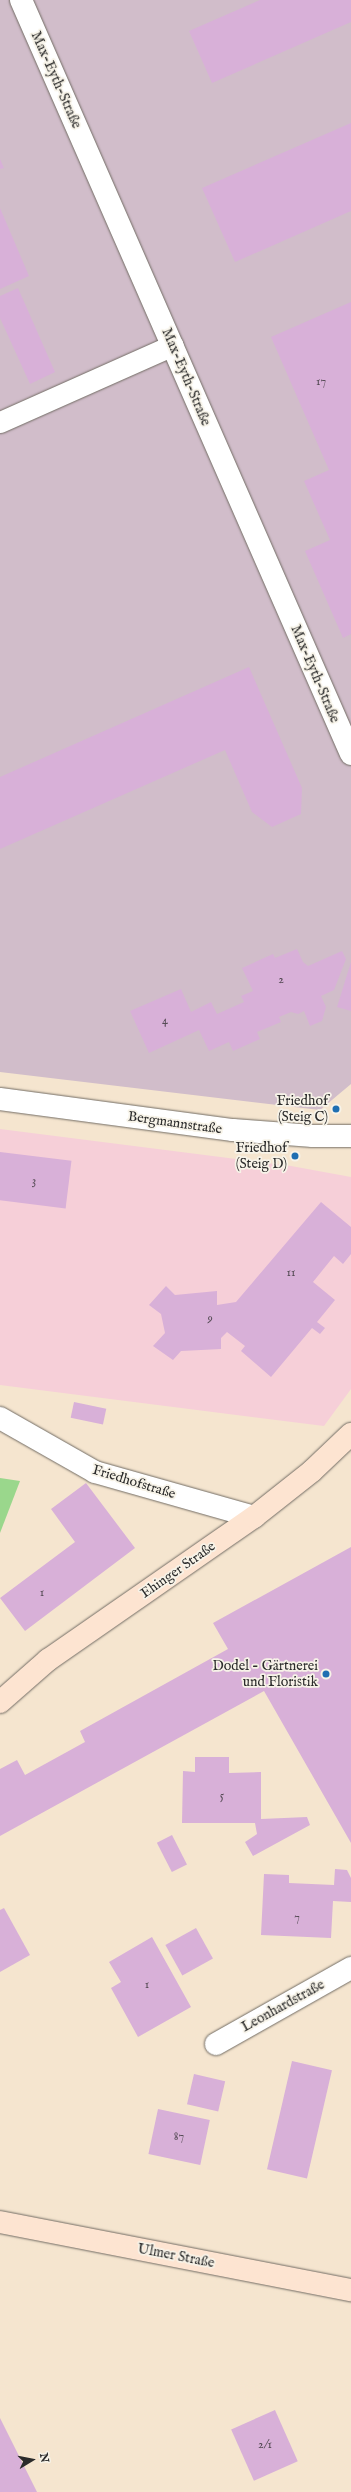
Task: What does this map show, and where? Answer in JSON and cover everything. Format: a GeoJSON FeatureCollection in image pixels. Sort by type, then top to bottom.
{"type":"FeatureCollection","features":[{"type":"Feature","properties":{"kind":"main road","name":"Ehinger Straße"},"geometry":{"type":"LineString","coordinates":[[0,1702],[48,1660],[254,1518],[312,1471],[351,1434]]}},
{"type":"Feature","properties":{"kind":"main road","name":"Ulmer Straße"},"geometry":{"type":"LineString","coordinates":[[0,2222],[351,2290]]}},
{"type":"Feature","properties":{"kind":"street","name":"Max-Eyth-Straße"},"geometry":{"type":"LineString","coordinates":[[21,0],[351,754]]}},
{"type":"Feature","properties":{"kind":"street","name":"Bergmannstraße"},"geometry":{"type":"LineString","coordinates":[[0,1099],[233,1130],[313,1136],[351,1136]]}},
{"type":"Feature","properties":{"kind":"street","name":"Friedhofstraße"},"geometry":{"type":"LineString","coordinates":[[0,1418],[95,1472],[254,1518]]}},
{"type":"Feature","properties":{"kind":"street","name":"Leonhardstraße"},"geometry":{"type":"LineString","coordinates":[[216,2044],[351,1968]]}},
{"type":"Feature","properties":{"kind":"lane"},"geometry":{"type":"LineString","coordinates":[[0,422],[173,345]]}},
{"type":"Feature","properties":{"kind":"shaded area"},"geometry":{"type":"Polygon","coordinates":[[[0,0],[351,0],[351,1084],[320,1110],[0,1072],[0,0]]]}},
{"type":"Feature","properties":{"kind":"shaded area"},"geometry":{"type":"Polygon","coordinates":[[[0,1129],[291,1166],[351,1177],[351,1389],[324,1426],[0,1385],[0,1129]]]}},
{"type":"Feature","properties":{"kind":"green space"},"geometry":{"type":"Polygon","coordinates":[[[0,1478],[20,1481],[0,1533],[0,1478]]]}},
{"type":"Feature","properties":{"kind":"building"},"geometry":{"type":"Polygon","coordinates":[[[260,0],[351,0],[351,22],[212,83],[189,31],[260,0]]]}},
{"type":"Feature","properties":{"kind":"building"},"geometry":{"type":"Polygon","coordinates":[[[351,123],[351,211],[235,262],[202,188],[351,123]]]}},
{"type":"Feature","properties":{"kind":"building"},"geometry":{"type":"Polygon","coordinates":[[[0,159],[4,168],[0,169],[0,159]]]}},
{"type":"Feature","properties":{"kind":"building"},"geometry":{"type":"Polygon","coordinates":[[[0,208],[29,276],[0,289],[0,208]]]}},
{"type":"Feature","properties":{"kind":"building"},"geometry":{"type":"Polygon","coordinates":[[[18,288],[55,372],[30,384],[0,318],[0,296],[18,288]]]}},
{"type":"Feature","properties":{"kind":"building"},"geometry":{"type":"Polygon","coordinates":[[[351,302],[351,634],[343,638],[305,551],[330,540],[304,481],[329,470],[271,337],[351,302]]]}},
{"type":"Feature","properties":{"kind":"building"},"geometry":{"type":"Polygon","coordinates":[[[249,667],[302,788],[301,814],[272,827],[252,812],[225,750],[0,849],[0,777],[249,667]]]}},
{"type":"Feature","properties":{"kind":"building"},"geometry":{"type":"Polygon","coordinates":[[[297,949],[303,962],[308,966],[342,951],[346,959],[334,990],[321,996],[326,1007],[322,1021],[310,1026],[304,1011],[298,1014],[291,1012],[279,1017],[281,1022],[257,1032],[260,1039],[233,1051],[229,1042],[209,1051],[199,1030],[149,1053],[130,1011],[181,989],[191,1012],[211,1002],[217,1014],[244,1002],[241,996],[253,991],[242,968],[273,954],[275,958],[297,949]]]}},
{"type":"Feature","properties":{"kind":"building"},"geometry":{"type":"Polygon","coordinates":[[[351,962],[351,1011],[337,1007],[351,962]]]}},
{"type":"Feature","properties":{"kind":"building"},"geometry":{"type":"Polygon","coordinates":[[[0,1152],[71,1161],[66,1208],[0,1200],[0,1152]]]}},
{"type":"Feature","properties":{"kind":"building"},"geometry":{"type":"Polygon","coordinates":[[[321,1202],[351,1227],[351,1254],[343,1264],[334,1256],[313,1282],[335,1300],[317,1322],[325,1328],[320,1334],[312,1328],[271,1377],[241,1351],[245,1346],[227,1332],[221,1338],[221,1349],[181,1351],[173,1360],[153,1346],[165,1333],[161,1314],[149,1305],[166,1286],[175,1295],[217,1291],[217,1305],[236,1302],[321,1202]]]}},
{"type":"Feature","properties":{"kind":"building"},"geometry":{"type":"Polygon","coordinates":[[[74,1402],[106,1409],[103,1425],[71,1418],[74,1402]]]}},
{"type":"Feature","properties":{"kind":"building"},"geometry":{"type":"Polygon","coordinates":[[[86,1483],[135,1548],[25,1631],[0,1598],[75,1542],[51,1509],[86,1483]]]}},
{"type":"Feature","properties":{"kind":"building"},"geometry":{"type":"Polygon","coordinates":[[[351,1547],[351,1843],[264,1691],[0,1836],[0,1769],[17,1760],[25,1775],[85,1742],[80,1731],[228,1649],[213,1623],[351,1547]]]}},
{"type":"Feature","properties":{"kind":"building"},"geometry":{"type":"Polygon","coordinates":[[[195,1757],[229,1757],[229,1773],[261,1772],[261,1819],[307,1817],[310,1825],[253,1856],[245,1842],[257,1834],[255,1823],[182,1823],[183,1771],[195,1772],[195,1757]]]}},
{"type":"Feature","properties":{"kind":"building"},"geometry":{"type":"Polygon","coordinates":[[[172,1835],[187,1864],[172,1872],[157,1843],[172,1835]]]}},
{"type":"Feature","properties":{"kind":"building"},"geometry":{"type":"Polygon","coordinates":[[[335,1869],[347,1870],[351,1878],[351,1902],[333,1901],[331,1938],[261,1935],[264,1874],[289,1875],[289,1883],[334,1885],[335,1869]]]}},
{"type":"Feature","properties":{"kind":"building"},"geometry":{"type":"Polygon","coordinates":[[[4,1908],[30,1955],[0,1972],[0,1910],[4,1908]]]}},
{"type":"Feature","properties":{"kind":"building"},"geometry":{"type":"Polygon","coordinates":[[[196,1928],[213,1959],[182,1976],[165,1945],[196,1928]]]}},
{"type":"Feature","properties":{"kind":"building"},"geometry":{"type":"Polygon","coordinates":[[[152,1937],[191,2007],[138,2037],[111,1988],[121,1982],[109,1962],[152,1937]]]}},
{"type":"Feature","properties":{"kind":"building"},"geometry":{"type":"Polygon","coordinates":[[[292,2061],[332,2070],[307,2178],[267,2169],[292,2061]]]}},
{"type":"Feature","properties":{"kind":"building"},"geometry":{"type":"Polygon","coordinates":[[[194,2074],[225,2081],[218,2111],[187,2104],[194,2074]]]}},
{"type":"Feature","properties":{"kind":"building"},"geometry":{"type":"Polygon","coordinates":[[[158,2109],[210,2120],[200,2165],[148,2154],[158,2109]]]}},
{"type":"Feature","properties":{"kind":"building"},"geometry":{"type":"Polygon","coordinates":[[[275,2410],[298,2461],[254,2481],[231,2430],[275,2410]]]}},
{"type":"Feature","properties":{"kind":"building"},"geometry":{"type":"Polygon","coordinates":[[[0,2418],[37,2492],[0,2492],[0,2418]]]}},
{"type":"Feature","properties":{"kind":"place","name":"Friedhof (Steig C)"},"geometry":{"type":"Point","coordinates":[336,1109]}},
{"type":"Feature","properties":{"kind":"place","name":"Friedhof (Steig D)"},"geometry":{"type":"Point","coordinates":[295,1156]}},
{"type":"Feature","properties":{"kind":"place","name":"Dodel - Gärtnerei und Floristik"},"geometry":{"type":"Point","coordinates":[326,1674]}}]}
